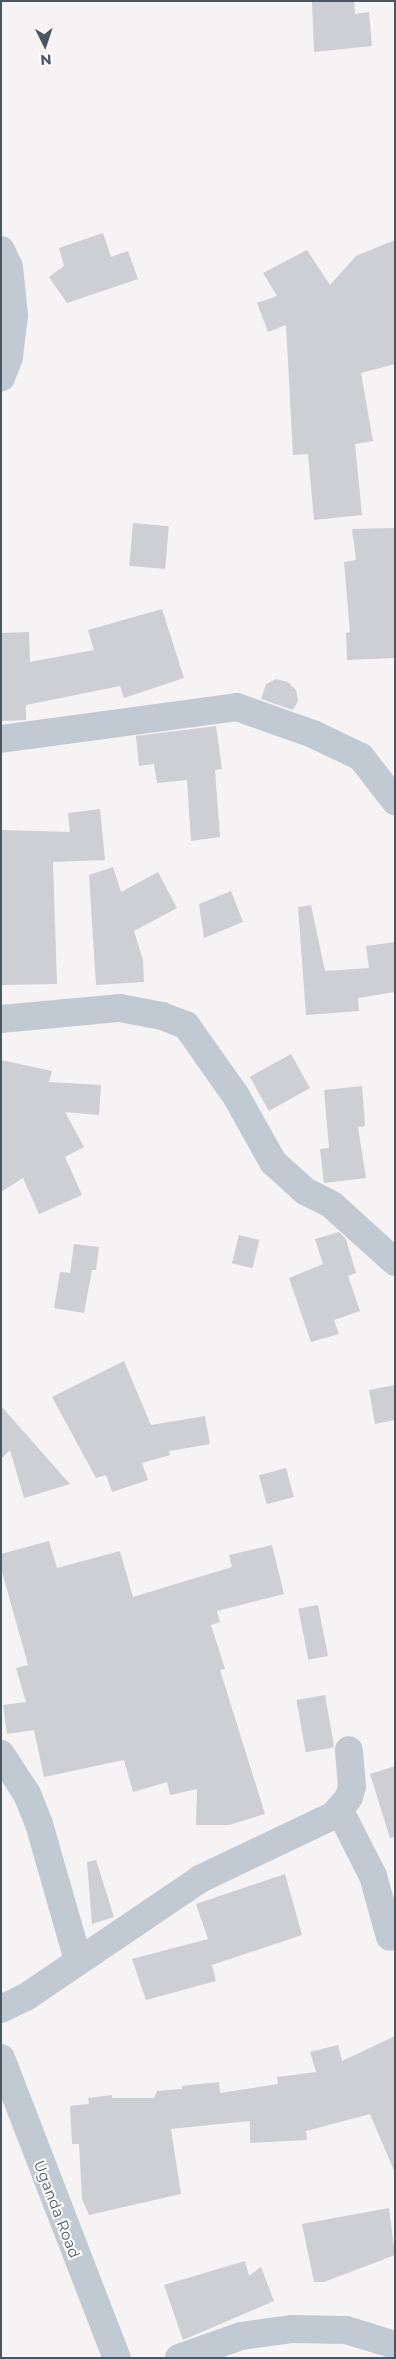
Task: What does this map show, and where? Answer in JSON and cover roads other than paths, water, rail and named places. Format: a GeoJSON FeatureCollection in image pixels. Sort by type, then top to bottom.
{"type":"FeatureCollection","features":[{"type":"Feature","properties":{"kind":"street"},"geometry":{"type":"LineString","coordinates":[[1,250],[9,267],[14,314],[9,357],[1,378]]}},
{"type":"Feature","properties":{"kind":"street"},"geometry":{"type":"LineString","coordinates":[[1,739],[237,707],[313,734],[361,757],[395,800]]}},
{"type":"Feature","properties":{"kind":"street"},"geometry":{"type":"LineString","coordinates":[[1,1019],[120,1008],[162,1016],[186,1025],[236,1096],[273,1162],[305,1191],[332,1206],[395,1262]]}},
{"type":"Feature","properties":{"kind":"street"},"geometry":{"type":"LineString","coordinates":[[1,2009],[26,1997],[200,1879],[254,1851],[291,1837],[334,1815],[349,1797],[352,1786],[349,1750]]}},
{"type":"Feature","properties":{"kind":"street"},"geometry":{"type":"LineString","coordinates":[[1,1754],[26,1794],[39,1824],[78,1960]]}},
{"type":"Feature","properties":{"kind":"street"},"geometry":{"type":"LineString","coordinates":[[339,1808],[373,1876],[390,1937]]}},
{"type":"Feature","properties":{"kind":"street","name":"Uganda Road"},"geometry":{"type":"LineString","coordinates":[[1,2058],[118,2358]]}},
{"type":"Feature","properties":{"kind":"street"},"geometry":{"type":"LineString","coordinates":[[179,2358],[241,2336],[292,2329],[346,2330],[395,2345]]}}]}
